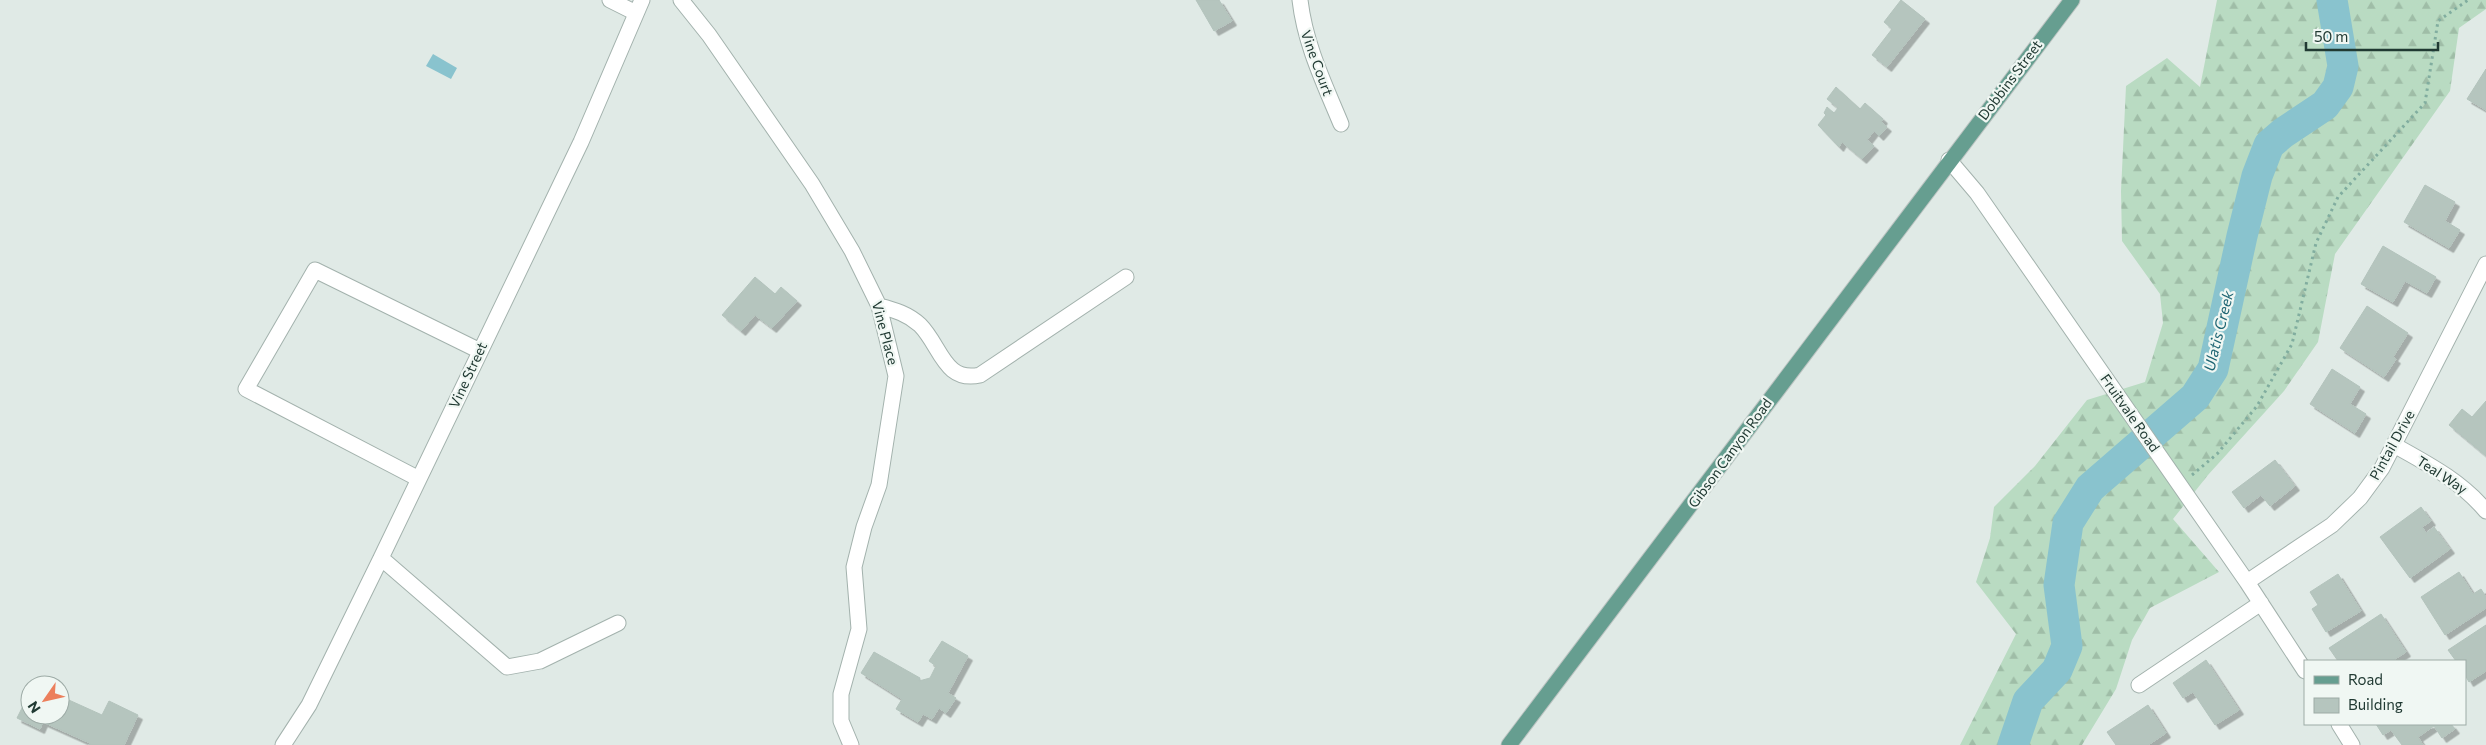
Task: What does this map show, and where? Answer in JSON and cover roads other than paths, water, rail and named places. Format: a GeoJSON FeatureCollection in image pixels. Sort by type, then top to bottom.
{"type":"FeatureCollection","features":[{"type":"Feature","properties":{"kind":"main road","name":"Dobbins Street"},"geometry":{"type":"LineString","coordinates":[[1949,160],[2072,0]]}},
{"type":"Feature","properties":{"kind":"main road","name":"Gibson Canyon Road"},"geometry":{"type":"LineString","coordinates":[[1509,745],[1949,160]]}},
{"type":"Feature","properties":{"kind":"street"},"geometry":{"type":"LineString","coordinates":[[610,0],[639,6]]}},
{"type":"Feature","properties":{"kind":"street","name":"Vine Place"},"geometry":{"type":"LineString","coordinates":[[681,0],[709,35],[812,184],[852,251],[879,306],[896,376],[878,485],[864,527],[854,567],[859,629],[841,694],[841,720],[851,745]]}},
{"type":"Feature","properties":{"kind":"street","name":"Vine Court"},"geometry":{"type":"LineString","coordinates":[[1300,0],[1303,24],[1314,60],[1341,124]]}},
{"type":"Feature","properties":{"kind":"street","name":"Vine Street"},"geometry":{"type":"LineString","coordinates":[[283,745],[309,705],[381,558],[581,142],[639,6]]}},
{"type":"Feature","properties":{"kind":"street","name":"Fruitvale Road"},"geometry":{"type":"LineString","coordinates":[[1949,160],[1977,192],[2247,582],[2304,669]]}},
{"type":"Feature","properties":{"kind":"street","name":"Pintail Drive"},"geometry":{"type":"LineString","coordinates":[[2247,582],[2332,525],[2360,498],[2382,468],[2486,264]]}},
{"type":"Feature","properties":{"kind":"street"},"geometry":{"type":"LineString","coordinates":[[419,479],[246,389],[315,270],[480,351]]}},
{"type":"Feature","properties":{"kind":"street"},"geometry":{"type":"LineString","coordinates":[[879,306],[905,313],[920,325],[933,340],[950,368],[959,375],[973,376],[980,375],[1126,277]]}},
{"type":"Feature","properties":{"kind":"street","name":"Teal Way"},"geometry":{"type":"LineString","coordinates":[[2394,445],[2444,474],[2471,494],[2486,511]]}},
{"type":"Feature","properties":{"kind":"street"},"geometry":{"type":"LineString","coordinates":[[381,558],[507,667],[540,661],[618,623]]}},
{"type":"Feature","properties":{"kind":"street"},"geometry":{"type":"LineString","coordinates":[[2139,685],[2261,603]]}},
{"type":"Feature","properties":{"kind":"street"},"geometry":{"type":"LineString","coordinates":[[2340,725],[2352,745]]}},
{"type":"Feature","properties":{"kind":"water"},"geometry":{"type":"Polygon","coordinates":[[[433,54],[457,68],[451,79],[426,66],[433,54]]]}},
{"type":"Feature","properties":{"kind":"waterway","name":"Ulatis Creek"},"geometry":{"type":"LineString","coordinates":[[2013,745],[2028,701],[2057,670],[2067,646],[2059,585],[2068,523],[2090,488],[2195,397],[2213,369],[2242,236],[2257,176],[2269,145],[2283,133],[2325,105],[2338,87],[2343,66],[2332,0]]}}]}
